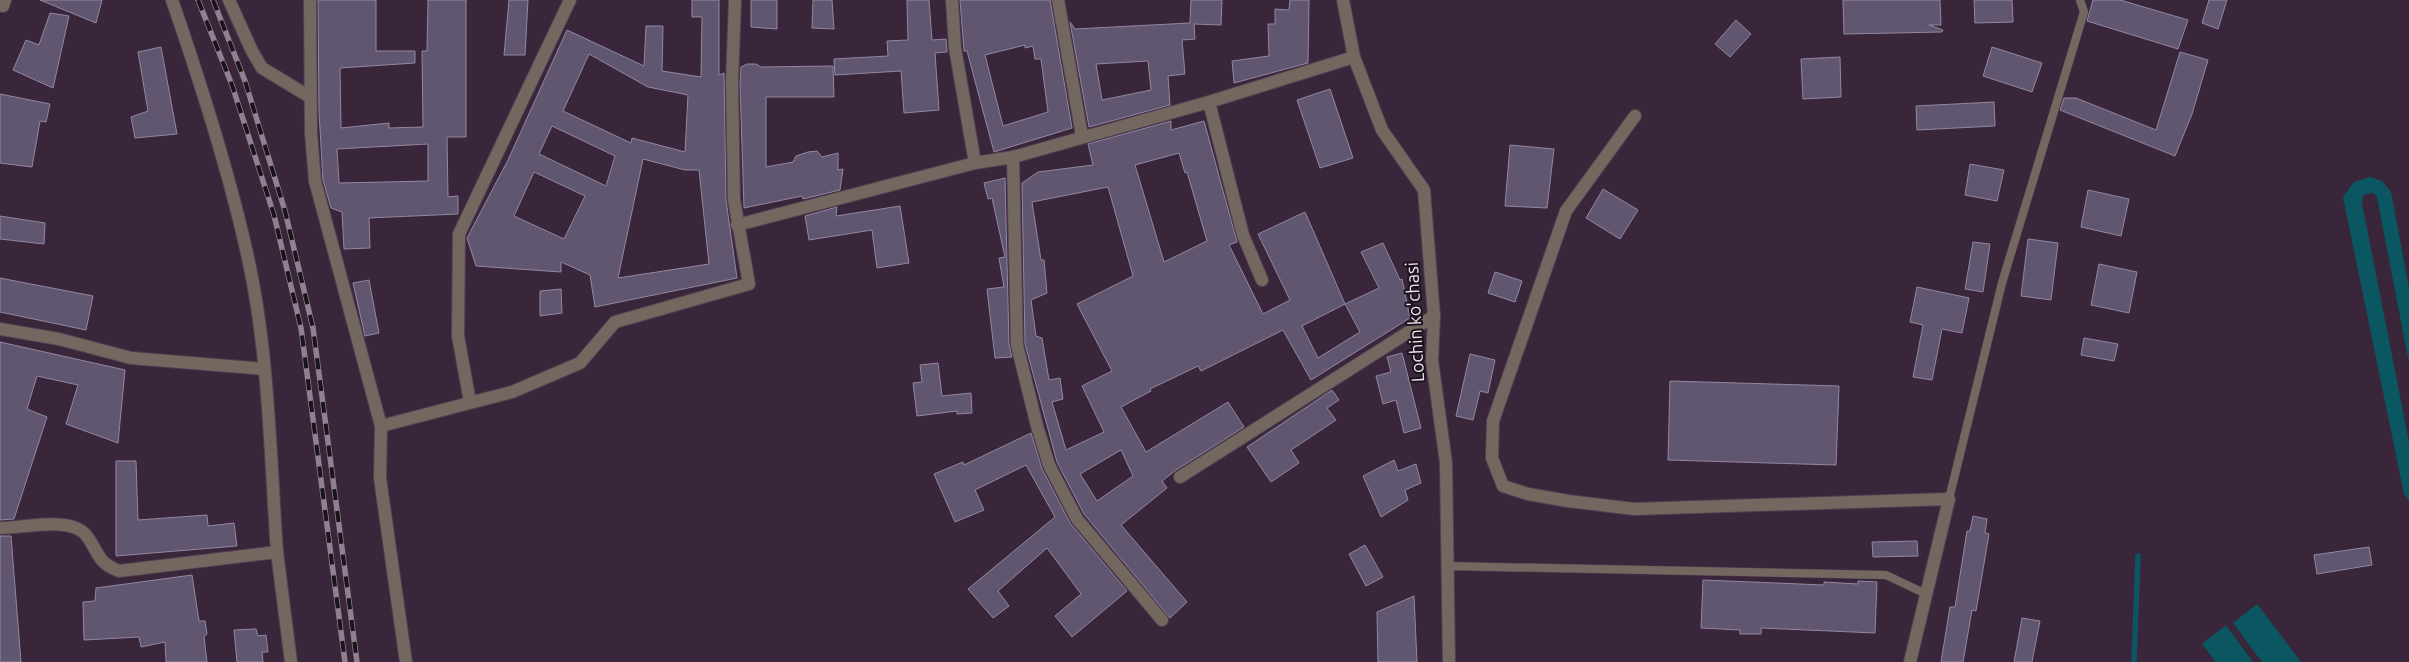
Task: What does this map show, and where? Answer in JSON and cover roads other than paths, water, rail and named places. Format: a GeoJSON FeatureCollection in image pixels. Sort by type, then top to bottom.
{"type":"FeatureCollection","features":[{"type":"Feature","properties":{"kind":"street"},"geometry":{"type":"LineString","coordinates":[[172,0],[221,152],[248,259],[264,369],[276,552],[291,662]]}},
{"type":"Feature","properties":{"kind":"street"},"geometry":{"type":"LineString","coordinates":[[230,0],[252,51],[262,68],[310,97]]}},
{"type":"Feature","properties":{"kind":"street"},"geometry":{"type":"LineString","coordinates":[[310,0],[310,97],[315,181],[381,426],[380,478],[406,662]]}},
{"type":"Feature","properties":{"kind":"street"},"geometry":{"type":"LineString","coordinates":[[470,402],[458,336],[458,234],[570,0]]}},
{"type":"Feature","properties":{"kind":"street"},"geometry":{"type":"LineString","coordinates":[[381,426],[512,392],[580,363],[615,322],[749,284],[737,226],[734,200],[732,84],[735,0]]}},
{"type":"Feature","properties":{"kind":"street"},"geometry":{"type":"LineString","coordinates":[[952,0],[955,48],[975,163]]}},
{"type":"Feature","properties":{"kind":"street"},"geometry":{"type":"LineString","coordinates":[[1058,0],[1082,136]]}},
{"type":"Feature","properties":{"kind":"street","name":"Lochin ko'chasi"},"geometry":{"type":"LineString","coordinates":[[1344,0],[1354,57],[1382,130],[1424,190],[1434,316],[1432,360],[1446,463],[1446,566],[1449,662]]}},
{"type":"Feature","properties":{"kind":"street"},"geometry":{"type":"LineString","coordinates":[[737,226],[975,163],[1013,157],[1082,136],[1209,102],[1354,57]]}},
{"type":"Feature","properties":{"kind":"street"},"geometry":{"type":"LineString","coordinates":[[1209,102],[1243,235],[1262,280]]}},
{"type":"Feature","properties":{"kind":"street"},"geometry":{"type":"LineString","coordinates":[[1635,116],[1566,212],[1493,421],[1492,458],[1503,486],[1528,494],[1634,509],[1949,499],[1910,662]]}},
{"type":"Feature","properties":{"kind":"street"},"geometry":{"type":"LineString","coordinates":[[1013,157],[1017,345],[1037,426],[1049,465],[1077,518],[1162,620]]}},
{"type":"Feature","properties":{"kind":"street"},"geometry":{"type":"LineString","coordinates":[[1180,477],[1434,316]]}},
{"type":"Feature","properties":{"kind":"street"},"geometry":{"type":"LineString","coordinates":[[0,329],[59,340],[131,358],[264,369]]}},
{"type":"Feature","properties":{"kind":"street"},"geometry":{"type":"LineString","coordinates":[[0,528],[68,524],[85,533],[105,565],[119,571],[276,552]]}},
{"type":"Feature","properties":{"kind":"lane"},"geometry":{"type":"LineString","coordinates":[[2080,0],[2084,12]]}},
{"type":"Feature","properties":{"kind":"lane"},"geometry":{"type":"LineString","coordinates":[[1949,499],[2002,283],[2087,0]]}},
{"type":"Feature","properties":{"kind":"lane"},"geometry":{"type":"LineString","coordinates":[[1446,566],[1886,575],[1926,594]]}},
{"type":"Feature","properties":{"kind":"water"},"geometry":{"type":"Polygon","coordinates":[[[2370,177],[2382,181],[2391,192],[2409,288],[2409,363],[2377,197],[2373,193],[2363,195],[2362,203],[2409,442],[2409,502],[2404,494],[2343,197],[2354,182],[2370,177]]]}},
{"type":"Feature","properties":{"kind":"water"},"geometry":{"type":"Polygon","coordinates":[[[2257,604],[2301,662],[2262,662],[2233,623],[2257,604]]]}},
{"type":"Feature","properties":{"kind":"water"},"geometry":{"type":"Polygon","coordinates":[[[2226,625],[2253,662],[2216,662],[2202,644],[2226,625]]]}},
{"type":"Feature","properties":{"kind":"waterway"},"geometry":{"type":"LineString","coordinates":[[2134,662],[2138,556]]}},
{"type":"Feature","properties":{"kind":"railway"},"geometry":{"type":"LineString","coordinates":[[198,0],[232,85],[274,215],[301,328],[345,662]]}},
{"type":"Feature","properties":{"kind":"railway"},"geometry":{"type":"LineString","coordinates":[[213,0],[245,81],[285,211],[313,328],[357,662]]}}]}
